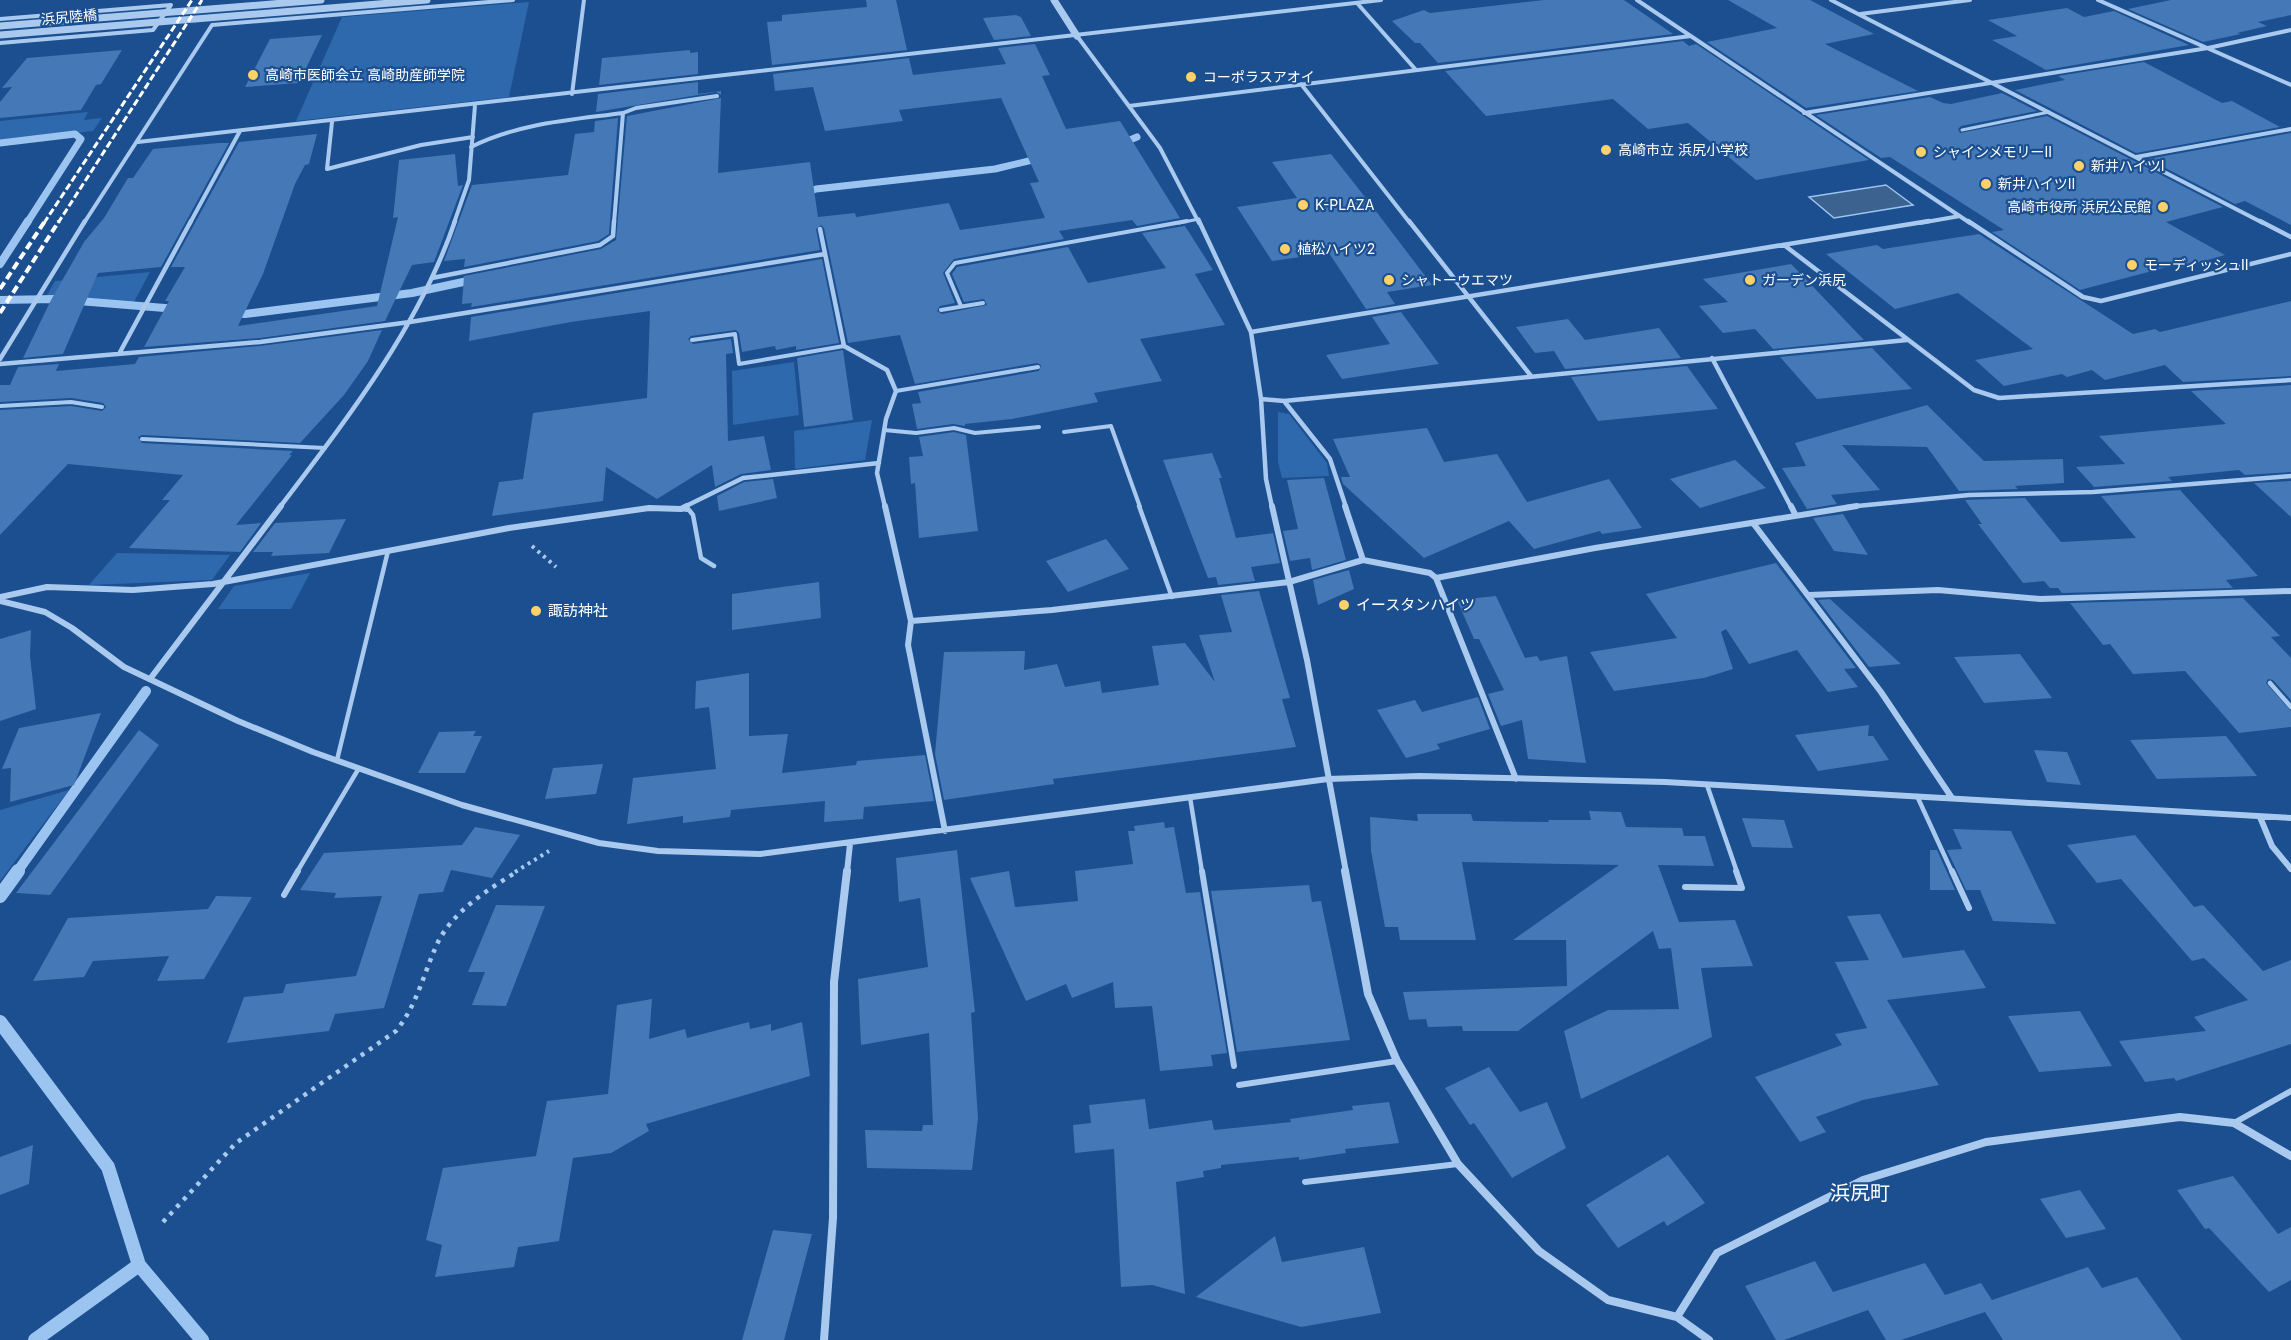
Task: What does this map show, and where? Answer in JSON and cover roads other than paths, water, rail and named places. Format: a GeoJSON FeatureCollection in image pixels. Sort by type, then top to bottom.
{"type":"FeatureCollection","features":[{"type":"Feature","properties":{"kind":"street","name":"浜尻陸橋"},"geometry":{"type":"LineString","coordinates":[[0,26],[321,0]]}},
{"type":"Feature","properties":{"kind":"street","name":"浜尻陸橋"},"geometry":{"type":"LineString","coordinates":[[0,35],[427,0]]}},
{"type":"Feature","properties":{"kind":"street"},"geometry":{"type":"LineString","coordinates":[[0,361],[30,307],[212,26],[513,0]]}},
{"type":"Feature","properties":{"kind":"street"},"geometry":{"type":"LineString","coordinates":[[572,93],[584,0]]}},
{"type":"Feature","properties":{"kind":"street"},"geometry":{"type":"LineString","coordinates":[[1054,0],[1077,36],[1160,148],[1199,219],[1251,332],[1261,399],[1266,479],[1307,660],[1368,994],[1397,1061],[1458,1164],[1539,1251],[1608,1300],[1677,1317],[1709,1340]]}},
{"type":"Feature","properties":{"kind":"street"},"geometry":{"type":"LineString","coordinates":[[138,142],[332,122],[1381,0]]}},
{"type":"Feature","properties":{"kind":"street"},"geometry":{"type":"LineString","coordinates":[[1637,0],[2074,294],[2101,301],[2291,254]]}},
{"type":"Feature","properties":{"kind":"street"},"geometry":{"type":"LineString","coordinates":[[1831,0],[2291,237]]}},
{"type":"Feature","properties":{"kind":"street"},"geometry":{"type":"LineString","coordinates":[[1859,14],[1970,0]]}},
{"type":"Feature","properties":{"kind":"street"},"geometry":{"type":"LineString","coordinates":[[2098,0],[2291,85]]}},
{"type":"Feature","properties":{"kind":"street"},"geometry":{"type":"LineString","coordinates":[[1357,3],[1416,70]]}},
{"type":"Feature","properties":{"kind":"street"},"geometry":{"type":"LineString","coordinates":[[0,19],[171,5],[153,30],[0,43]]}},
{"type":"Feature","properties":{"kind":"street"},"geometry":{"type":"LineString","coordinates":[[20,41],[41,16]]}},
{"type":"Feature","properties":{"kind":"street"},"geometry":{"type":"LineString","coordinates":[[1803,113],[2208,48],[2290,31]]}},
{"type":"Feature","properties":{"kind":"street"},"geometry":{"type":"LineString","coordinates":[[1129,106],[1691,36]]}},
{"type":"Feature","properties":{"kind":"street"},"geometry":{"type":"LineString","coordinates":[[1301,84],[1531,376]]}},
{"type":"Feature","properties":{"kind":"street"},"geometry":{"type":"LineString","coordinates":[[471,147],[486,138],[511,130],[717,96]]}},
{"type":"Feature","properties":{"kind":"street"},"geometry":{"type":"LineString","coordinates":[[150,679],[325,448],[410,322],[432,278],[469,180],[475,105]]}},
{"type":"Feature","properties":{"kind":"street"},"geometry":{"type":"LineString","coordinates":[[432,278],[608,242],[614,236],[623,113]]}},
{"type":"Feature","properties":{"kind":"street"},"geometry":{"type":"LineString","coordinates":[[332,122],[327,169],[421,145],[473,137]]}},
{"type":"Feature","properties":{"kind":"street"},"geometry":{"type":"LineString","coordinates":[[2135,157],[2291,129]]}},
{"type":"Feature","properties":{"kind":"street"},"geometry":{"type":"LineString","coordinates":[[119,354],[240,131]]}},
{"type":"Feature","properties":{"kind":"street"},"geometry":{"type":"LineString","coordinates":[[1251,332],[1961,216]]}},
{"type":"Feature","properties":{"kind":"street"},"geometry":{"type":"LineString","coordinates":[[820,229],[844,346],[887,370],[896,391],[884,430],[877,473],[911,621],[909,645],[945,831]]}},
{"type":"Feature","properties":{"kind":"street"},"geometry":{"type":"LineString","coordinates":[[1784,244],[1907,340],[1974,390],[1986,396],[1999,398],[2291,380]]}},
{"type":"Feature","properties":{"kind":"street"},"geometry":{"type":"LineString","coordinates":[[0,361],[260,342],[410,322],[825,254]]}},
{"type":"Feature","properties":{"kind":"street"},"geometry":{"type":"LineString","coordinates":[[1261,399],[1284,402],[1712,357],[1907,340]]}},
{"type":"Feature","properties":{"kind":"street"},"geometry":{"type":"LineString","coordinates":[[1712,357],[1795,514]]}},
{"type":"Feature","properties":{"kind":"street"},"geometry":{"type":"LineString","coordinates":[[1284,402],[1330,459],[1363,560]]}},
{"type":"Feature","properties":{"kind":"street"},"geometry":{"type":"LineString","coordinates":[[0,599],[47,587],[133,590],[213,584],[228,579],[509,528],[649,508],[681,509],[743,478],[879,463]]}},
{"type":"Feature","properties":{"kind":"street"},"geometry":{"type":"LineString","coordinates":[[1436,578],[1595,548],[1867,504],[1970,495],[2093,492],[2291,476]]}},
{"type":"Feature","properties":{"kind":"street"},"geometry":{"type":"LineString","coordinates":[[1753,523],[1881,692],[1952,798]]}},
{"type":"Feature","properties":{"kind":"street"},"geometry":{"type":"LineString","coordinates":[[911,621],[1172,597],[1288,582],[1363,560],[1430,573],[1436,578],[1516,779]]}},
{"type":"Feature","properties":{"kind":"street"},"geometry":{"type":"LineString","coordinates":[[1809,595],[1938,590],[2040,598],[2291,591]]}},
{"type":"Feature","properties":{"kind":"street"},"geometry":{"type":"LineString","coordinates":[[0,599],[45,612],[72,628],[124,667],[238,721],[462,805],[599,843],[711,854],[760,854],[850,844],[1328,779],[1420,777],[1707,785],[2291,818]]}},
{"type":"Feature","properties":{"kind":"street"},"geometry":{"type":"LineString","coordinates":[[2260,817],[2272,846],[2291,869]]}},
{"type":"Feature","properties":{"kind":"street"},"geometry":{"type":"LineString","coordinates":[[824,1340],[833,1218],[834,982],[850,844]]}},
{"type":"Feature","properties":{"kind":"street"},"geometry":{"type":"LineString","coordinates":[[1677,1317],[1717,1253],[1863,1180],[1986,1142],[2180,1117],[2234,1122],[2291,1156]]}},
{"type":"Feature","properties":{"kind":"lane"},"geometry":{"type":"LineString","coordinates":[[1962,130],[2049,112]]}},
{"type":"Feature","properties":{"kind":"lane"},"geometry":{"type":"LineString","coordinates":[[961,306],[947,273],[955,263],[1199,219]]}},
{"type":"Feature","properties":{"kind":"lane"},"geometry":{"type":"LineString","coordinates":[[941,310],[983,303]]}},
{"type":"Feature","properties":{"kind":"lane"},"geometry":{"type":"LineString","coordinates":[[692,340],[735,334],[740,364],[844,346]]}},
{"type":"Feature","properties":{"kind":"lane"},"geometry":{"type":"LineString","coordinates":[[896,391],[1038,367]]}},
{"type":"Feature","properties":{"kind":"lane"},"geometry":{"type":"LineString","coordinates":[[0,406],[71,402],[102,406]]}},
{"type":"Feature","properties":{"kind":"lane"},"geometry":{"type":"LineString","coordinates":[[1064,432],[1111,426],[1172,597]]}},
{"type":"Feature","properties":{"kind":"lane"},"geometry":{"type":"LineString","coordinates":[[884,430],[916,433],[954,428],[975,433],[1039,427]]}},
{"type":"Feature","properties":{"kind":"lane"},"geometry":{"type":"LineString","coordinates":[[142,438],[325,448]]}},
{"type":"Feature","properties":{"kind":"lane"},"geometry":{"type":"LineString","coordinates":[[681,509],[689,510],[693,515],[701,558],[714,566]]}},
{"type":"Feature","properties":{"kind":"lane"},"geometry":{"type":"LineString","coordinates":[[337,760],[388,551]]}},
{"type":"Feature","properties":{"kind":"lane"},"geometry":{"type":"LineString","coordinates":[[2270,683],[2291,707]]}},
{"type":"Feature","properties":{"kind":"lane"},"geometry":{"type":"LineString","coordinates":[[284,894],[359,768]]}},
{"type":"Feature","properties":{"kind":"lane"},"geometry":{"type":"LineString","coordinates":[[1684,887],[1742,888],[1707,785]]}},
{"type":"Feature","properties":{"kind":"lane"},"geometry":{"type":"LineString","coordinates":[[1917,796],[1969,908]]}},
{"type":"Feature","properties":{"kind":"lane"},"geometry":{"type":"LineString","coordinates":[[1190,797],[1234,1066]]}},
{"type":"Feature","properties":{"kind":"lane"},"geometry":{"type":"LineString","coordinates":[[1239,1085],[1397,1061]]}},
{"type":"Feature","properties":{"kind":"lane"},"geometry":{"type":"LineString","coordinates":[[2234,1122],[2291,1090]]}},
{"type":"Feature","properties":{"kind":"lane"},"geometry":{"type":"LineString","coordinates":[[1305,1182],[1458,1164]]}},
{"type":"Feature","properties":{"kind":"waterway"},"geometry":{"type":"LineString","coordinates":[[0,143],[75,134],[81,139],[27,223]]}},
{"type":"Feature","properties":{"kind":"waterway"},"geometry":{"type":"LineString","coordinates":[[1118,145],[1137,137]]}},
{"type":"Feature","properties":{"kind":"waterway"},"geometry":{"type":"LineString","coordinates":[[802,194],[816,189],[995,169],[1041,158]]}},
{"type":"Feature","properties":{"kind":"waterway"},"geometry":{"type":"LineString","coordinates":[[0,264],[28,221]]}},
{"type":"Feature","properties":{"kind":"waterway"},"geometry":{"type":"LineString","coordinates":[[232,313],[245,314],[412,293],[477,279]]}},
{"type":"Feature","properties":{"kind":"waterway"},"geometry":{"type":"LineString","coordinates":[[0,300],[54,299],[177,309]]}},
{"type":"Feature","properties":{"kind":"waterway"},"geometry":{"type":"LineString","coordinates":[[17,872],[146,691]]}},
{"type":"Feature","properties":{"kind":"waterway"},"geometry":{"type":"LineString","coordinates":[[0,896],[18,871]]}},
{"type":"Feature","properties":{"kind":"waterway"},"geometry":{"type":"LineString","coordinates":[[0,1022],[108,1167],[139,1265]]}},
{"type":"Feature","properties":{"kind":"waterway"},"geometry":{"type":"LineString","coordinates":[[35,1340],[139,1265]]}},
{"type":"Feature","properties":{"kind":"waterway"},"geometry":{"type":"LineString","coordinates":[[139,1265],[202,1340]]}},
{"type":"Feature","properties":{"kind":"railway"},"geometry":{"type":"LineString","coordinates":[[44,223],[192,0]]}},
{"type":"Feature","properties":{"kind":"railway"},"geometry":{"type":"LineString","coordinates":[[58,223],[202,0]]}},
{"type":"Feature","properties":{"kind":"railway"},"geometry":{"type":"LineString","coordinates":[[0,289],[45,221]]}},
{"type":"Feature","properties":{"kind":"railway"},"geometry":{"type":"LineString","coordinates":[[0,313],[59,221]]}},
{"type":"Feature","properties":{"kind":"place","name":"高崎市医師会立 高崎助産師学院"},"geometry":{"type":"Point","coordinates":[253,75]}},
{"type":"Feature","properties":{"kind":"place","name":"コーポラスアオイ"},"geometry":{"type":"Point","coordinates":[1191,77]}},
{"type":"Feature","properties":{"kind":"place","name":"高崎市立 浜尻小学校"},"geometry":{"type":"Point","coordinates":[1606,150]}},
{"type":"Feature","properties":{"kind":"place","name":"シャインメモリーⅡ"},"geometry":{"type":"Point","coordinates":[1921,152]}},
{"type":"Feature","properties":{"kind":"place","name":"新井ハイツⅠ"},"geometry":{"type":"Point","coordinates":[2079,166]}},
{"type":"Feature","properties":{"kind":"place","name":"新井ハイツⅡ"},"geometry":{"type":"Point","coordinates":[1986,184]}},
{"type":"Feature","properties":{"kind":"place","name":"K-PLAZA"},"geometry":{"type":"Point","coordinates":[1303,205]}},
{"type":"Feature","properties":{"kind":"place","name":"高崎市役所 浜尻公民館"},"geometry":{"type":"Point","coordinates":[2163,207]}},
{"type":"Feature","properties":{"kind":"place","name":"植松ハイツ2"},"geometry":{"type":"Point","coordinates":[1285,249]}},
{"type":"Feature","properties":{"kind":"place","name":"モーディッシュⅡ"},"geometry":{"type":"Point","coordinates":[2132,265]}},
{"type":"Feature","properties":{"kind":"place","name":"シャトーウエマツ"},"geometry":{"type":"Point","coordinates":[1389,280]}},
{"type":"Feature","properties":{"kind":"place","name":"ガーデン浜尻"},"geometry":{"type":"Point","coordinates":[1750,280]}},
{"type":"Feature","properties":{"kind":"place","name":"イースタンハイツ"},"geometry":{"type":"Point","coordinates":[1344,605]}},
{"type":"Feature","properties":{"kind":"place","name":"諏訪神社"},"geometry":{"type":"Point","coordinates":[536,611]}},
{"type":"Feature","properties":{"kind":"district","name":"浜尻町"},"geometry":{"type":"Point","coordinates":[1860,1193]}}]}
